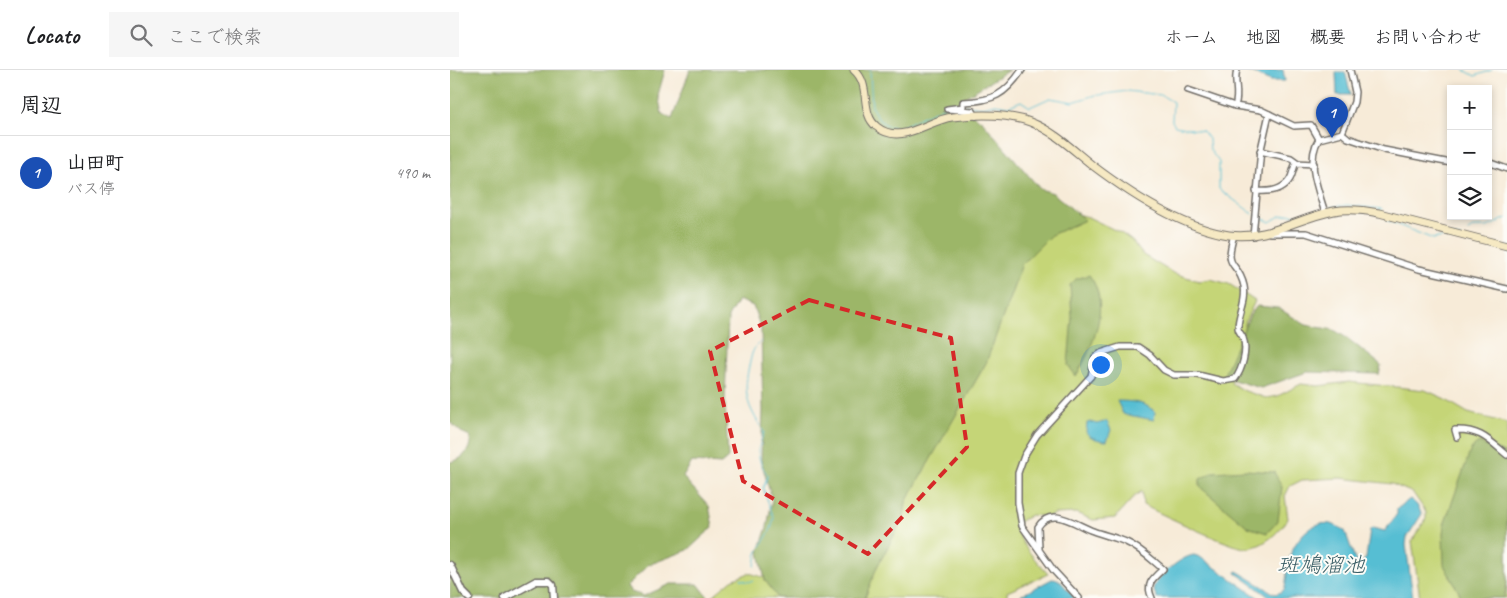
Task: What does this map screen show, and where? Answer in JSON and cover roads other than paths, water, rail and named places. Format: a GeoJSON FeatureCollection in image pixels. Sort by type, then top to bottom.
{"type":"FeatureCollection","features":[{"type":"Feature","properties":{"kind":"main road"},"geometry":{"type":"LineString","coordinates":[[854,70],[862,82],[868,115],[875,126],[885,132],[910,133],[943,119],[976,116],[1009,116],[1032,122],[1055,136],[1134,194],[1202,229],[1234,235],[1253,236],[1267,234],[1325,213],[1350,210],[1372,211],[1507,246]]}},
{"type":"Feature","properties":{"kind":"street"},"geometry":{"type":"LineString","coordinates":[[976,116],[973,111],[947,109],[982,102],[996,96],[1013,83],[1022,70]]}},
{"type":"Feature","properties":{"kind":"street"},"geometry":{"type":"LineString","coordinates":[[1235,106],[1239,93],[1235,78],[1237,70]]}},
{"type":"Feature","properties":{"kind":"street"},"geometry":{"type":"LineString","coordinates":[[1342,133],[1354,102],[1355,92],[1350,70]]}},
{"type":"Feature","properties":{"kind":"street"},"geometry":{"type":"LineString","coordinates":[[1188,90],[1235,106],[1261,110],[1294,126],[1311,126],[1319,139]]}},
{"type":"Feature","properties":{"kind":"street"},"geometry":{"type":"LineString","coordinates":[[1253,236],[1260,151],[1270,114]]}},
{"type":"Feature","properties":{"kind":"street"},"geometry":{"type":"LineString","coordinates":[[1325,213],[1314,164],[1316,144],[1319,139],[1342,133]]}},
{"type":"Feature","properties":{"kind":"street"},"geometry":{"type":"LineString","coordinates":[[1342,133],[1348,138],[1384,150],[1447,162]]}},
{"type":"Feature","properties":{"kind":"street"},"geometry":{"type":"LineString","coordinates":[[1260,151],[1291,158],[1298,163],[1314,164]]}},
{"type":"Feature","properties":{"kind":"street"},"geometry":{"type":"LineString","coordinates":[[1256,191],[1270,192],[1284,185],[1290,179],[1294,165],[1298,163]]}},
{"type":"Feature","properties":{"kind":"street"},"geometry":{"type":"LineString","coordinates":[[1492,163],[1507,169]]}},
{"type":"Feature","properties":{"kind":"street"},"geometry":{"type":"LineString","coordinates":[[1267,234],[1306,234],[1419,269],[1507,288]]}},
{"type":"Feature","properties":{"kind":"street"},"geometry":{"type":"LineString","coordinates":[[1079,598],[1039,550],[1026,532],[1020,519],[1018,488],[1020,467],[1038,435],[1091,376],[1097,354],[1120,347],[1138,347],[1150,355],[1164,370],[1174,375],[1198,375],[1228,381],[1237,376],[1245,344],[1238,330],[1245,298],[1241,278],[1229,261],[1229,251],[1234,235]]}},
{"type":"Feature","properties":{"kind":"street"},"geometry":{"type":"LineString","coordinates":[[1457,437],[1455,430],[1470,430],[1493,441],[1507,455]]}},
{"type":"Feature","properties":{"kind":"street"},"geometry":{"type":"LineString","coordinates":[[1039,550],[1038,527],[1046,518],[1053,517],[1067,519],[1093,531],[1125,541],[1144,553],[1163,569],[1150,583],[1149,592],[1152,598]]}},
{"type":"Feature","properties":{"kind":"street"},"geometry":{"type":"LineString","coordinates":[[450,565],[463,592],[469,598]]}},
{"type":"Feature","properties":{"kind":"street"},"geometry":{"type":"LineString","coordinates":[[505,598],[536,581],[549,581],[553,585],[554,598]]}},
{"type":"Feature","properties":{"kind":"water"},"geometry":{"type":"Polygon","coordinates":[[[1244,70],[1283,70],[1285,81],[1271,81],[1244,70]]]}},
{"type":"Feature","properties":{"kind":"water"},"geometry":{"type":"Polygon","coordinates":[[[1336,72],[1345,72],[1351,95],[1337,95],[1336,72]]]}},
{"type":"Feature","properties":{"kind":"water"},"geometry":{"type":"Polygon","coordinates":[[[1117,401],[1147,406],[1155,412],[1154,420],[1123,414],[1117,401]]]}},
{"type":"Feature","properties":{"kind":"water"},"geometry":{"type":"Polygon","coordinates":[[[1107,421],[1111,430],[1107,441],[1092,437],[1086,432],[1087,423],[1097,424],[1107,421]]]}},
{"type":"Feature","properties":{"kind":"water","name":"斑鳩溜池"},"geometry":{"type":"Polygon","coordinates":[[[1410,499],[1417,505],[1422,514],[1407,537],[1406,545],[1413,598],[1271,598],[1236,573],[1237,571],[1275,594],[1282,592],[1285,588],[1290,557],[1295,545],[1306,531],[1320,524],[1336,526],[1345,531],[1356,562],[1361,563],[1366,558],[1370,530],[1372,528],[1385,531],[1397,514],[1397,509],[1410,499]]]}},
{"type":"Feature","properties":{"kind":"water"},"geometry":{"type":"Polygon","coordinates":[[[1194,555],[1200,557],[1259,598],[1157,598],[1153,589],[1159,579],[1176,563],[1194,555]]]}},
{"type":"Feature","properties":{"kind":"water"},"geometry":{"type":"Polygon","coordinates":[[[1052,579],[1059,580],[1075,598],[1016,598],[1052,579]]]}},
{"type":"Feature","properties":{"kind":"waterway"},"geometry":{"type":"LineString","coordinates":[[870,70],[872,108],[879,120],[888,126],[899,128],[951,103],[961,105]]}},
{"type":"Feature","properties":{"kind":"waterway"},"geometry":{"type":"LineString","coordinates":[[1464,70],[1475,76],[1492,70]]}},
{"type":"Feature","properties":{"kind":"waterway"},"geometry":{"type":"LineString","coordinates":[[965,105],[983,107],[995,104],[1009,106],[1021,101],[1030,107],[1050,98],[1073,102],[1092,96],[1127,91],[1161,95],[1173,102],[1172,121],[1175,126],[1203,131],[1209,139],[1210,150],[1219,162],[1219,189],[1253,214]]}},
{"type":"Feature","properties":{"kind":"waterway"},"geometry":{"type":"LineString","coordinates":[[1330,207],[1347,205],[1382,209]]}},
{"type":"Feature","properties":{"kind":"waterway"},"geometry":{"type":"LineString","coordinates":[[1256,215],[1270,222],[1280,216],[1291,214],[1302,217],[1318,211]]}},
{"type":"Feature","properties":{"kind":"waterway"},"geometry":{"type":"LineString","coordinates":[[1468,231],[1474,227],[1487,227],[1507,218]]}},
{"type":"Feature","properties":{"kind":"waterway"},"geometry":{"type":"LineString","coordinates":[[1386,220],[1433,239],[1448,236],[1460,237]]}},
{"type":"Feature","properties":{"kind":"waterway"},"geometry":{"type":"LineString","coordinates":[[755,566],[757,553],[771,529],[774,518],[763,488],[768,475],[761,464],[759,455],[764,432],[750,406],[746,391],[751,356],[760,342]]}},
{"type":"Feature","properties":{"kind":"waterway"},"geometry":{"type":"LineString","coordinates":[[741,579],[749,582],[754,580]]}},
{"type":"Feature","properties":{"kind":"place","name":"山田町"},"geometry":{"type":"Point","coordinates":[1332,138]}}]}
